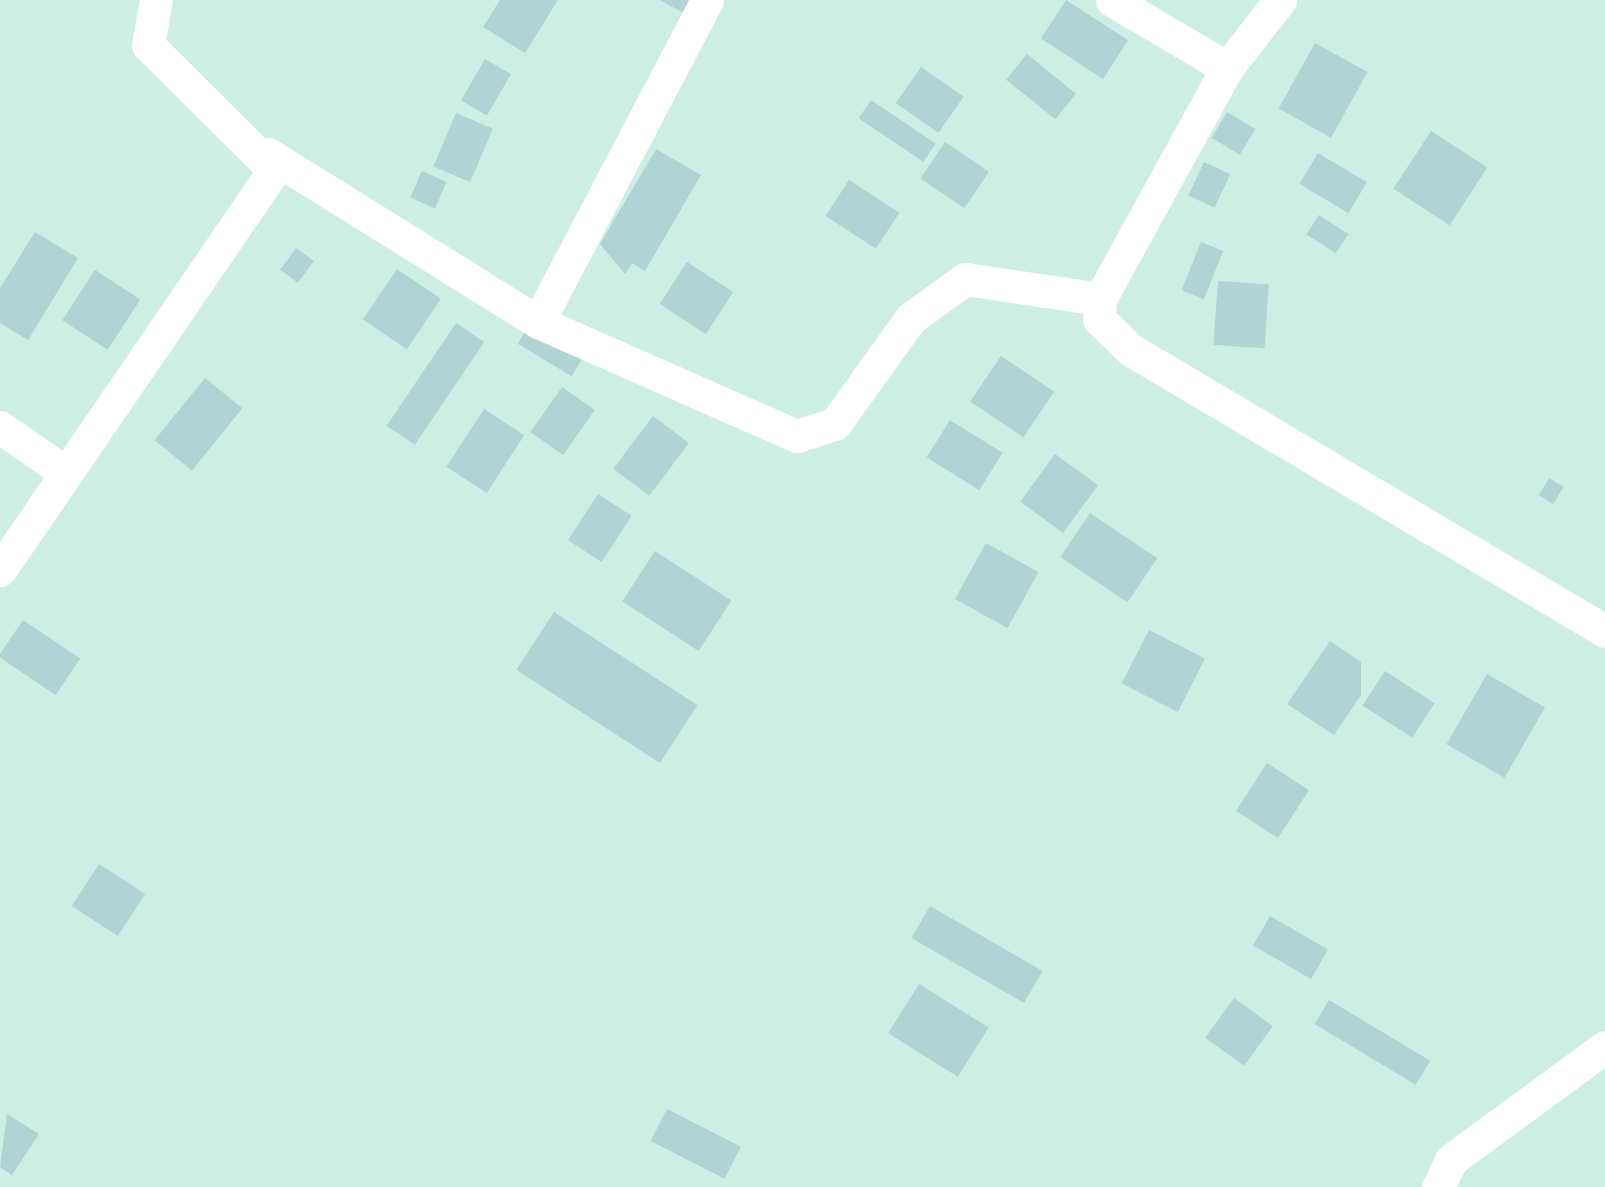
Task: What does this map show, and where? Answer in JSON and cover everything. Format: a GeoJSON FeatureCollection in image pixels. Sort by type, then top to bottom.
{"type":"FeatureCollection","features":[{"type":"Feature","properties":{"kind":"street"},"geometry":{"type":"LineString","coordinates":[[156,0],[148,45],[171,76],[268,154],[538,322],[814,435],[835,424],[911,318],[965,279],[1100,299]]}},
{"type":"Feature","properties":{"kind":"street"},"geometry":{"type":"LineString","coordinates":[[538,322],[707,0]]}},
{"type":"Feature","properties":{"kind":"street"},"geometry":{"type":"LineString","coordinates":[[1112,0],[1227,68]]}},
{"type":"Feature","properties":{"kind":"street"},"geometry":{"type":"LineString","coordinates":[[1280,0],[1227,68],[1100,299],[1099,319],[1131,350],[1605,631]]}},
{"type":"Feature","properties":{"kind":"street"},"geometry":{"type":"LineString","coordinates":[[0,570],[268,191],[268,154]]}},
{"type":"Feature","properties":{"kind":"street"},"geometry":{"type":"LineString","coordinates":[[0,427],[66,472]]}},
{"type":"Feature","properties":{"kind":"street"},"geometry":{"type":"LineString","coordinates":[[1438,1187],[1451,1160],[1605,1047]]}},
{"type":"Feature","properties":{"kind":"building"},"geometry":{"type":"Polygon","coordinates":[[[500,0],[558,0],[525,53],[483,27],[500,0]]]}},
{"type":"Feature","properties":{"kind":"building"},"geometry":{"type":"Polygon","coordinates":[[[659,0],[691,0],[684,13],[659,0]]]}},
{"type":"Feature","properties":{"kind":"building"},"geometry":{"type":"Polygon","coordinates":[[[1066,0],[1128,40],[1103,79],[1041,39],[1066,0]]]}},
{"type":"Feature","properties":{"kind":"building"},"geometry":{"type":"Polygon","coordinates":[[[1315,43],[1367,72],[1331,138],[1279,109],[1315,43]]]}},
{"type":"Feature","properties":{"kind":"building"},"geometry":{"type":"Polygon","coordinates":[[[1027,54],[1076,94],[1055,119],[1006,80],[1027,54]]]}},
{"type":"Feature","properties":{"kind":"building"},"geometry":{"type":"Polygon","coordinates":[[[485,59],[511,74],[487,116],[461,101],[485,59]]]}},
{"type":"Feature","properties":{"kind":"building"},"geometry":{"type":"Polygon","coordinates":[[[921,67],[964,97],[938,133],[896,103],[921,67]]]}},
{"type":"Feature","properties":{"kind":"building"},"geometry":{"type":"Polygon","coordinates":[[[871,100],[936,144],[923,162],[859,118],[871,100]]]}},
{"type":"Feature","properties":{"kind":"building"},"geometry":{"type":"Polygon","coordinates":[[[1227,112],[1255,129],[1240,155],[1212,138],[1227,112]]]}},
{"type":"Feature","properties":{"kind":"building"},"geometry":{"type":"Polygon","coordinates":[[[456,113],[493,129],[470,182],[433,166],[456,113]]]}},
{"type":"Feature","properties":{"kind":"building"},"geometry":{"type":"Polygon","coordinates":[[[1431,131],[1487,167],[1450,225],[1393,189],[1431,131]]]}},
{"type":"Feature","properties":{"kind":"building"},"geometry":{"type":"Polygon","coordinates":[[[945,142],[989,172],[964,208],[920,178],[945,142]]]}},
{"type":"Feature","properties":{"kind":"building"},"geometry":{"type":"Polygon","coordinates":[[[656,149],[701,175],[645,271],[632,263],[625,274],[600,244],[656,149]]]}},
{"type":"Feature","properties":{"kind":"building"},"geometry":{"type":"Polygon","coordinates":[[[1318,153],[1367,182],[1348,213],[1299,184],[1318,153]]]}},
{"type":"Feature","properties":{"kind":"building"},"geometry":{"type":"Polygon","coordinates":[[[1204,162],[1230,174],[1215,208],[1188,196],[1204,162]]]}},
{"type":"Feature","properties":{"kind":"building"},"geometry":{"type":"Polygon","coordinates":[[[422,171],[447,182],[435,208],[410,197],[422,171]]]}},
{"type":"Feature","properties":{"kind":"building"},"geometry":{"type":"Polygon","coordinates":[[[849,180],[899,213],[876,249],[826,216],[849,180]]]}},
{"type":"Feature","properties":{"kind":"building"},"geometry":{"type":"Polygon","coordinates":[[[1319,215],[1348,234],[1336,253],[1306,234],[1319,215]]]}},
{"type":"Feature","properties":{"kind":"building"},"geometry":{"type":"Polygon","coordinates":[[[35,232],[78,258],[28,340],[0,323],[0,288],[35,232]]]}},
{"type":"Feature","properties":{"kind":"building"},"geometry":{"type":"Polygon","coordinates":[[[1201,242],[1223,251],[1204,299],[1182,290],[1201,242]]]}},
{"type":"Feature","properties":{"kind":"building"},"geometry":{"type":"Polygon","coordinates":[[[296,248],[314,261],[298,283],[280,270],[296,248]]]}},
{"type":"Feature","properties":{"kind":"building"},"geometry":{"type":"Polygon","coordinates":[[[687,262],[733,292],[706,334],[660,304],[687,262]]]}},
{"type":"Feature","properties":{"kind":"building"},"geometry":{"type":"Polygon","coordinates":[[[397,269],[441,299],[407,349],[363,320],[397,269]]]}},
{"type":"Feature","properties":{"kind":"building"},"geometry":{"type":"Polygon","coordinates":[[[95,270],[140,299],[108,350],[62,320],[95,270]]]}},
{"type":"Feature","properties":{"kind":"building"},"geometry":{"type":"Polygon","coordinates":[[[1218,281],[1269,285],[1264,348],[1214,345],[1218,281]]]}},
{"type":"Feature","properties":{"kind":"building"},"geometry":{"type":"Polygon","coordinates":[[[456,323],[484,342],[415,445],[387,426],[456,323]]]}},
{"type":"Feature","properties":{"kind":"building"},"geometry":{"type":"Polygon","coordinates":[[[529,325],[583,357],[572,376],[518,344],[529,325]]]}},
{"type":"Feature","properties":{"kind":"building"},"geometry":{"type":"Polygon","coordinates":[[[1001,356],[1054,392],[1023,437],[970,402],[1001,356]]]}},
{"type":"Feature","properties":{"kind":"building"},"geometry":{"type":"Polygon","coordinates":[[[205,378],[242,408],[192,470],[155,440],[205,378]]]}},
{"type":"Feature","properties":{"kind":"building"},"geometry":{"type":"Polygon","coordinates":[[[562,387],[595,410],[563,455],[530,432],[562,387]]]}},
{"type":"Feature","properties":{"kind":"building"},"geometry":{"type":"Polygon","coordinates":[[[484,409],[524,435],[487,493],[446,467],[484,409]]]}},
{"type":"Feature","properties":{"kind":"building"},"geometry":{"type":"Polygon","coordinates":[[[653,416],[689,443],[649,496],[613,469],[653,416]]]}},
{"type":"Feature","properties":{"kind":"building"},"geometry":{"type":"Polygon","coordinates":[[[950,420],[1003,453],[979,490],[927,457],[950,420]]]}},
{"type":"Feature","properties":{"kind":"building"},"geometry":{"type":"Polygon","coordinates":[[[1055,454],[1098,485],[1063,533],[1020,502],[1055,454]]]}},
{"type":"Feature","properties":{"kind":"building"},"geometry":{"type":"Polygon","coordinates":[[[1549,478],[1564,487],[1553,504],[1539,495],[1549,478]]]}},
{"type":"Feature","properties":{"kind":"building"},"geometry":{"type":"Polygon","coordinates":[[[598,494],[632,516],[602,562],[568,540],[598,494]]]}},
{"type":"Feature","properties":{"kind":"building"},"geometry":{"type":"Polygon","coordinates":[[[1090,513],[1157,558],[1128,602],[1060,557],[1090,513]]]}},
{"type":"Feature","properties":{"kind":"building"},"geometry":{"type":"Polygon","coordinates":[[[986,543],[1038,572],[1007,628],[955,599],[986,543]]]}},
{"type":"Feature","properties":{"kind":"building"},"geometry":{"type":"Polygon","coordinates":[[[655,551],[731,601],[699,651],[622,601],[655,551]]]}},
{"type":"Feature","properties":{"kind":"building"},"geometry":{"type":"Polygon","coordinates":[[[554,612],[697,705],[660,763],[516,670],[554,612]]]}},
{"type":"Feature","properties":{"kind":"building"},"geometry":{"type":"Polygon","coordinates":[[[23,620],[80,659],[56,695],[0,658],[23,620]]]}},
{"type":"Feature","properties":{"kind":"building"},"geometry":{"type":"Polygon","coordinates":[[[1149,630],[1205,659],[1178,712],[1122,683],[1149,630]]]}},
{"type":"Feature","properties":{"kind":"building"},"geometry":{"type":"Polygon","coordinates":[[[1330,641],[1361,662],[1361,695],[1334,735],[1287,704],[1330,641]]]}},
{"type":"Feature","properties":{"kind":"building"},"geometry":{"type":"Polygon","coordinates":[[[1385,671],[1434,703],[1412,738],[1363,705],[1385,671]]]}},
{"type":"Feature","properties":{"kind":"building"},"geometry":{"type":"Polygon","coordinates":[[[1487,674],[1545,708],[1505,778],[1446,744],[1487,674]]]}},
{"type":"Feature","properties":{"kind":"building"},"geometry":{"type":"Polygon","coordinates":[[[1267,763],[1309,790],[1278,838],[1236,811],[1267,763]]]}},
{"type":"Feature","properties":{"kind":"building"},"geometry":{"type":"Polygon","coordinates":[[[99,864],[145,894],[118,936],[72,906],[99,864]]]}},
{"type":"Feature","properties":{"kind":"building"},"geometry":{"type":"Polygon","coordinates":[[[930,906],[1043,971],[1024,1003],[912,938],[930,906]]]}},
{"type":"Feature","properties":{"kind":"building"},"geometry":{"type":"Polygon","coordinates":[[[1270,916],[1328,950],[1311,979],[1253,945],[1270,916]]]}},
{"type":"Feature","properties":{"kind":"building"},"geometry":{"type":"Polygon","coordinates":[[[919,984],[989,1027],[958,1077],[888,1033],[919,984]]]}},
{"type":"Feature","properties":{"kind":"building"},"geometry":{"type":"Polygon","coordinates":[[[1234,998],[1273,1026],[1244,1066],[1205,1038],[1234,998]]]}},
{"type":"Feature","properties":{"kind":"building"},"geometry":{"type":"Polygon","coordinates":[[[1329,1000],[1430,1061],[1416,1085],[1315,1024],[1329,1000]]]}},
{"type":"Feature","properties":{"kind":"building"},"geometry":{"type":"Polygon","coordinates":[[[667,1109],[741,1147],[725,1179],[651,1141],[667,1109]]]}},
{"type":"Feature","properties":{"kind":"building"},"geometry":{"type":"Polygon","coordinates":[[[7,1114],[39,1134],[12,1175],[0,1167],[7,1114]]]}}]}
